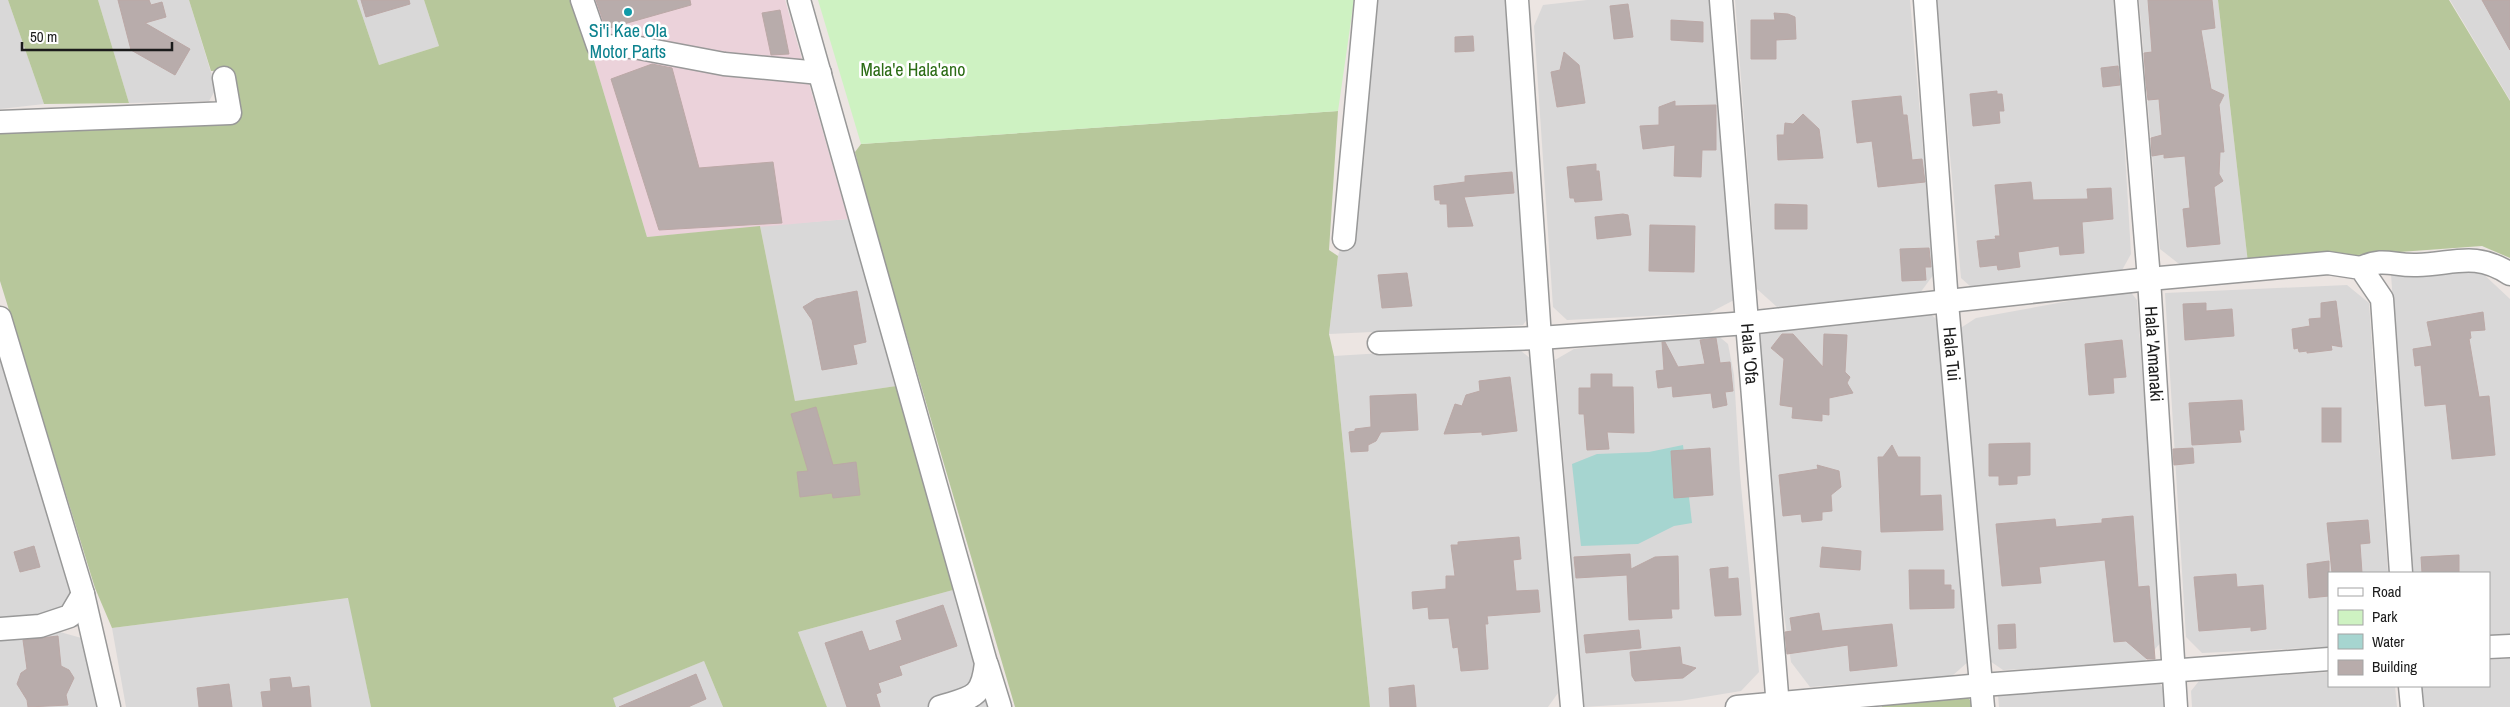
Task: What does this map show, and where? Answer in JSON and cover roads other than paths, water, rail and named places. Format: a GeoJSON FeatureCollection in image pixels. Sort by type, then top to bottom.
{"type":"FeatureCollection","features":[{"type":"Feature","properties":{"kind":"street"},"geometry":{"type":"LineString","coordinates":[[582,0],[598,46],[634,47],[724,64],[820,73]]}},
{"type":"Feature","properties":{"kind":"street"},"geometry":{"type":"LineString","coordinates":[[799,0],[1000,707]]}},
{"type":"Feature","properties":{"kind":"street"},"geometry":{"type":"LineString","coordinates":[[1344,240],[1366,0]]}},
{"type":"Feature","properties":{"kind":"street"},"geometry":{"type":"LineString","coordinates":[[1517,0],[1540,338],[1572,707]]}},
{"type":"Feature","properties":{"kind":"street","name":"Hala 'Ofa"},"geometry":{"type":"LineString","coordinates":[[1721,0],[1778,705]]}},
{"type":"Feature","properties":{"kind":"street","name":"Hala Tui"},"geometry":{"type":"LineString","coordinates":[[1925,0],[1948,302],[1983,707]]}},
{"type":"Feature","properties":{"kind":"street","name":"Hala 'Amanaki"},"geometry":{"type":"LineString","coordinates":[[2126,0],[2150,280],[2176,707]]}},
{"type":"Feature","properties":{"kind":"street"},"geometry":{"type":"LineString","coordinates":[[0,122],[230,112],[224,78]]}},
{"type":"Feature","properties":{"kind":"street"},"geometry":{"type":"LineString","coordinates":[[1379,343],[1540,338],[1746,323],[2328,263],[2361,268],[2374,262],[2417,265],[2464,259],[2495,264],[2510,274]]}},
{"type":"Feature","properties":{"kind":"street"},"geometry":{"type":"LineString","coordinates":[[2361,268],[2382,299],[2401,572]]}},
{"type":"Feature","properties":{"kind":"street"},"geometry":{"type":"LineString","coordinates":[[0,318],[83,594],[109,707]]}},
{"type":"Feature","properties":{"kind":"street"},"geometry":{"type":"LineString","coordinates":[[0,629],[40,626],[70,616],[83,594]]}},
{"type":"Feature","properties":{"kind":"street"},"geometry":{"type":"LineString","coordinates":[[2490,647],[2510,646]]}},
{"type":"Feature","properties":{"kind":"street"},"geometry":{"type":"LineString","coordinates":[[1737,707],[1778,705],[1982,684],[2173,672],[2328,659]]}},
{"type":"Feature","properties":{"kind":"street"},"geometry":{"type":"LineString","coordinates":[[940,707],[970,697],[983,685],[986,663]]}},
{"type":"Feature","properties":{"kind":"street"},"geometry":{"type":"LineString","coordinates":[[2410,687],[2412,707]]}},
{"type":"Feature","properties":{"kind":"water"},"geometry":{"type":"Polygon","coordinates":[[[1683,445],[1692,523],[1674,526],[1638,544],[1581,546],[1572,464],[1597,454],[1649,452],[1683,445]]]}},
{"type":"Feature","properties":{"kind":"place","name":"Si'i Kae Ola Motor Parts"},"geometry":{"type":"Point","coordinates":[628,12]}},
{"type":"Feature","properties":{"kind":"park label","name":"Mala'e Hala'ano"},"geometry":{"type":"Point","coordinates":[913,70]}}]}
